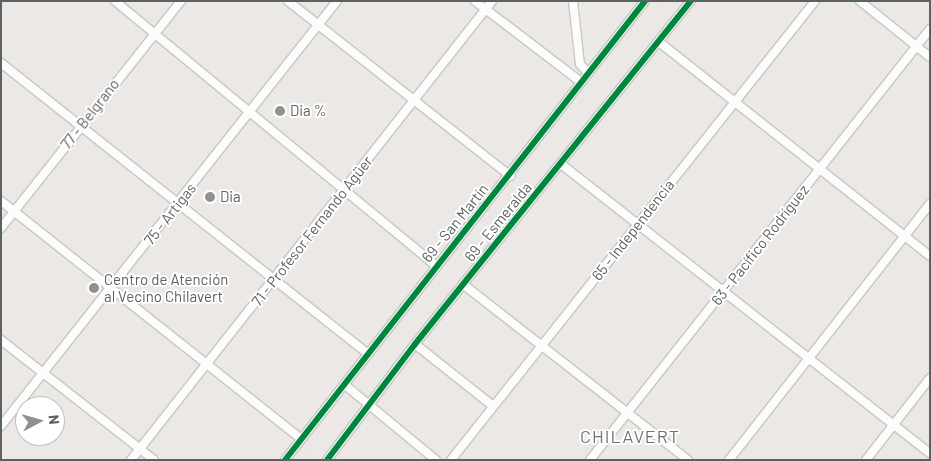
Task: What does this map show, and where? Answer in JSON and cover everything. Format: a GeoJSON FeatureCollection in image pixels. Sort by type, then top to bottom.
{"type":"FeatureCollection","features":[{"type":"Feature","properties":{"kind":"street"},"geometry":{"type":"LineString","coordinates":[[115,1],[249,114],[436,266]]}},
{"type":"Feature","properties":{"kind":"street","name":"77 - Belgrano"},"geometry":{"type":"LineString","coordinates":[[1,228],[181,1]]}},
{"type":"Feature","properties":{"kind":"street"},"geometry":{"type":"LineString","coordinates":[[288,1],[510,176]]}},
{"type":"Feature","properties":{"kind":"street","name":"75 - Artigas"},"geometry":{"type":"LineString","coordinates":[[1,426],[337,1]]}},
{"type":"Feature","properties":{"kind":"street"},"geometry":{"type":"LineString","coordinates":[[475,1],[581,82]]}},
{"type":"Feature","properties":{"kind":"street","name":"71 - Profesor Fernando Agüer"},"geometry":{"type":"LineString","coordinates":[[131,460],[345,191],[492,1]]}},
{"type":"Feature","properties":{"kind":"street"},"geometry":{"type":"LineString","coordinates":[[573,1],[580,64],[588,73]]}},
{"type":"Feature","properties":{"kind":"street","name":"69 - San Martín"},"geometry":{"type":"LineString","coordinates":[[285,460],[436,266],[510,176],[644,1]]}},
{"type":"Feature","properties":{"kind":"street","name":"69 - Esmeralda"},"geometry":{"type":"LineString","coordinates":[[327,460],[415,344],[691,1]]}},
{"type":"Feature","properties":{"kind":"street","name":"65 - Independencia"},"geometry":{"type":"LineString","coordinates":[[451,460],[815,1]]}},
{"type":"Feature","properties":{"kind":"street"},"geometry":{"type":"LineString","coordinates":[[860,1],[930,57]]}},
{"type":"Feature","properties":{"kind":"street","name":"63 - Pacífico Rodríguez"},"geometry":{"type":"LineString","coordinates":[[590,460],[930,30]]}},
{"type":"Feature","properties":{"kind":"street"},"geometry":{"type":"LineString","coordinates":[[659,42],[930,256]]}},
{"type":"Feature","properties":{"kind":"street"},"geometry":{"type":"LineString","coordinates":[[1,64],[275,278],[368,354]]}},
{"type":"Feature","properties":{"kind":"street"},"geometry":{"type":"LineString","coordinates":[[561,164],[930,453]]}},
{"type":"Feature","properties":{"kind":"street"},"geometry":{"type":"LineString","coordinates":[[1,202],[302,439]]}},
{"type":"Feature","properties":{"kind":"street"},"geometry":{"type":"LineString","coordinates":[[729,460],[930,204]]}},
{"type":"Feature","properties":{"kind":"street"},"geometry":{"type":"LineString","coordinates":[[464,285],[688,460]]}},
{"type":"Feature","properties":{"kind":"street"},"geometry":{"type":"LineString","coordinates":[[1,340],[154,460]]}},
{"type":"Feature","properties":{"kind":"street"},"geometry":{"type":"LineString","coordinates":[[415,344],[493,406]]}},
{"type":"Feature","properties":{"kind":"street"},"geometry":{"type":"LineString","coordinates":[[866,460],[930,378]]}},
{"type":"Feature","properties":{"kind":"street"},"geometry":{"type":"LineString","coordinates":[[345,385],[436,460]]}},
{"type":"Feature","properties":{"kind":"railway"},"geometry":{"type":"LineString","coordinates":[[300,460],[661,1]]}},
{"type":"Feature","properties":{"kind":"cycle path"},"geometry":{"type":"LineString","coordinates":[[285,460],[645,1]]}},
{"type":"Feature","properties":{"kind":"cycle path"},"geometry":{"type":"LineString","coordinates":[[327,460],[415,344],[691,1]]}},
{"type":"Feature","properties":{"kind":"place","name":"Dia %"},"geometry":{"type":"Point","coordinates":[280,111]}},
{"type":"Feature","properties":{"kind":"place","name":"Dia"},"geometry":{"type":"Point","coordinates":[210,197]}},
{"type":"Feature","properties":{"kind":"place","name":"Centro de Atención al Vecino Chilavert"},"geometry":{"type":"Point","coordinates":[94,288]}},
{"type":"Feature","properties":{"kind":"district","name":"CHILAVERT"},"geometry":{"type":"Point","coordinates":[630,436]}}]}
